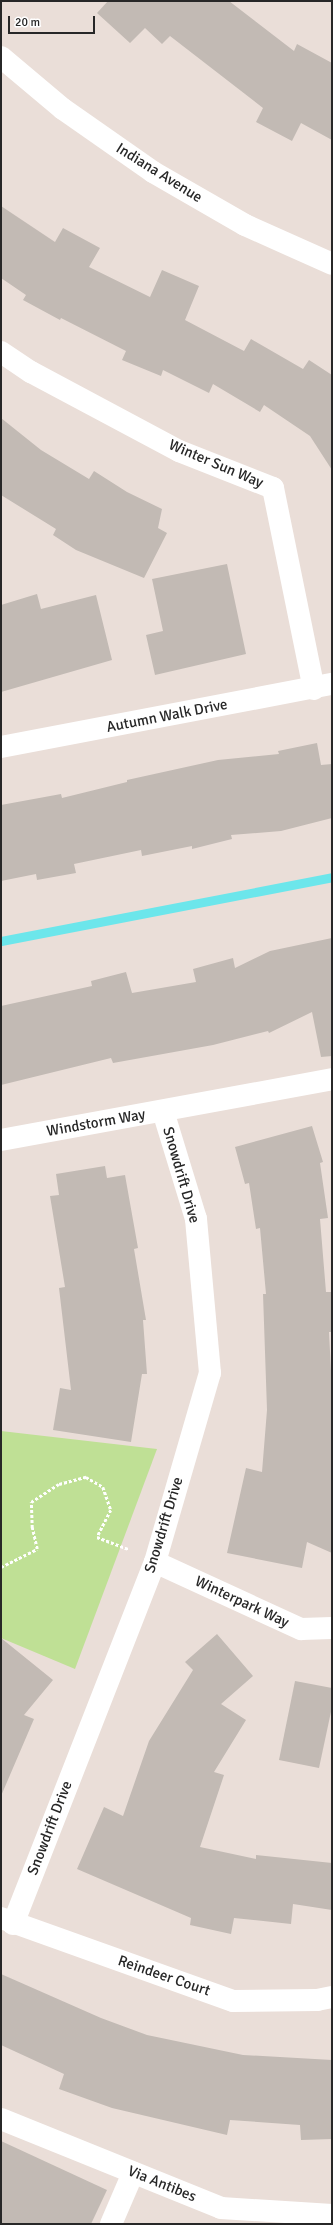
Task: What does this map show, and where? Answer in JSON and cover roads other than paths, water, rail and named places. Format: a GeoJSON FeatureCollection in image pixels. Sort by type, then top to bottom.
{"type":"FeatureCollection","features":[{"type":"Feature","properties":{"kind":"street","name":"Indiana Avenue"},"geometry":{"type":"LineString","coordinates":[[1,57],[63,109],[153,172],[245,225],[332,264]]}},
{"type":"Feature","properties":{"kind":"street","name":"Winter Sun Way"},"geometry":{"type":"LineString","coordinates":[[1,352],[31,372],[179,451],[273,488],[323,686]]}},
{"type":"Feature","properties":{"kind":"street","name":"Autumn Walk Drive"},"geometry":{"type":"LineString","coordinates":[[1,747],[323,686]]}},
{"type":"Feature","properties":{"kind":"street","name":"Windstorm Way"},"geometry":{"type":"LineString","coordinates":[[1,1140],[332,1079]]}},
{"type":"Feature","properties":{"kind":"street","name":"Snowdrift Drive"},"geometry":{"type":"LineString","coordinates":[[7,1921],[156,1562],[210,1372],[196,1219],[163,1111]]}},
{"type":"Feature","properties":{"kind":"street","name":"Winterpark Way"},"geometry":{"type":"LineString","coordinates":[[156,1562],[301,1629],[332,1628]]}},
{"type":"Feature","properties":{"kind":"street","name":"Reindeer Court"},"geometry":{"type":"LineString","coordinates":[[7,1921],[234,2001],[317,2000],[332,1997]]}},
{"type":"Feature","properties":{"kind":"street","name":"Via Antibes"},"geometry":{"type":"LineString","coordinates":[[1,2119],[221,2208],[332,2215]]}},
{"type":"Feature","properties":{"kind":"street"},"geometry":{"type":"LineString","coordinates":[[111,2224],[133,2173]]}},
{"type":"Feature","properties":{"kind":"waterway"},"geometry":{"type":"LineString","coordinates":[[1,941],[332,877]]}}]}
